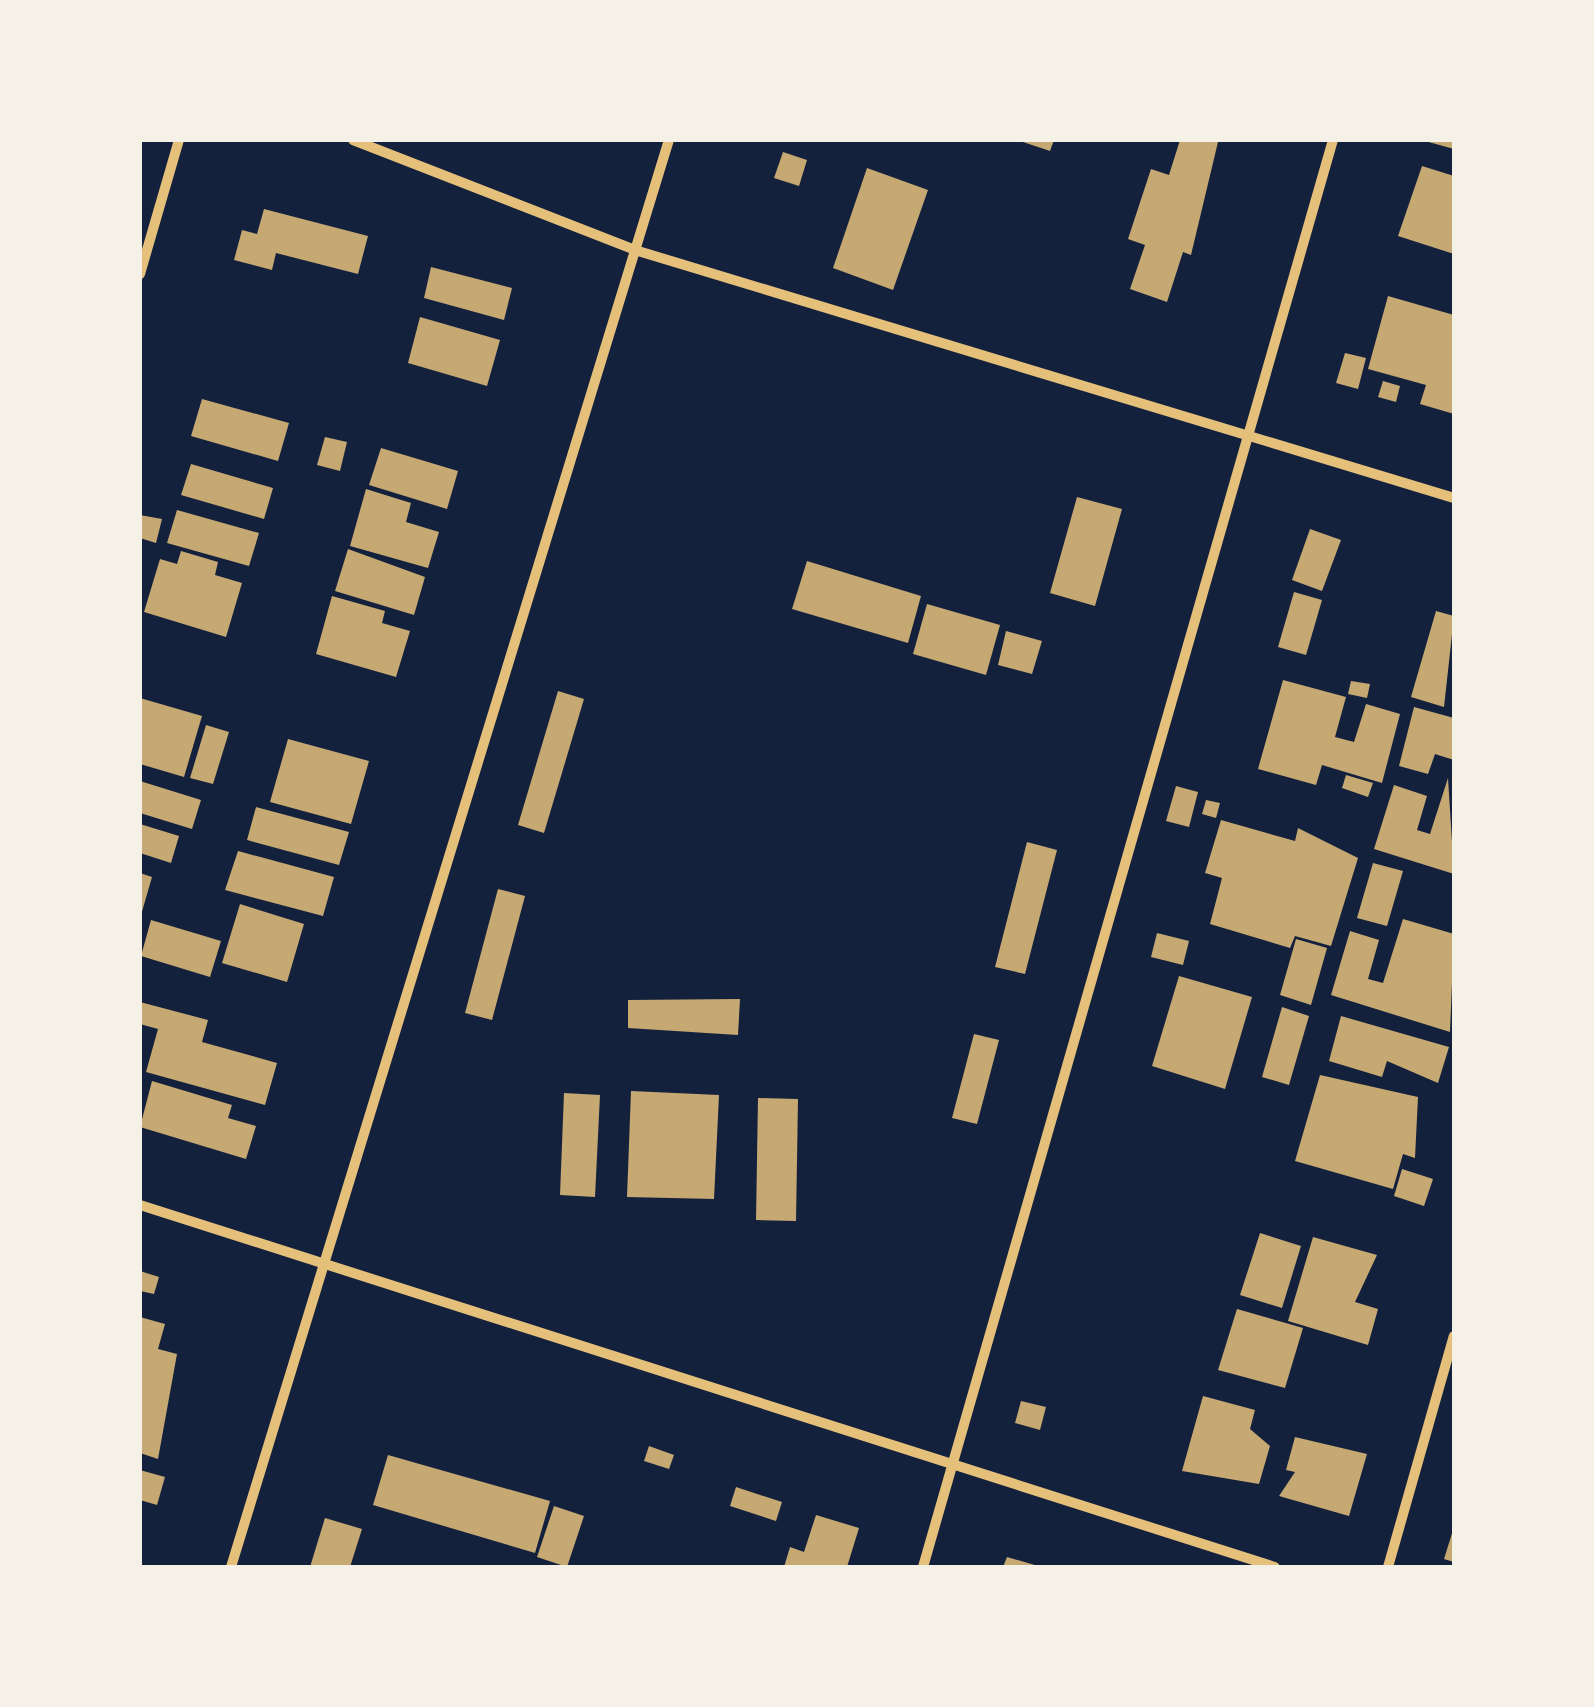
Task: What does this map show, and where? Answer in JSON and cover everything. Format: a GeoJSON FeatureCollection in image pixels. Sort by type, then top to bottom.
{"type":"FeatureCollection","features":[{"type":"Feature","properties":{"kind":"street"},"geometry":{"type":"LineString","coordinates":[[140,274],[180,140]]}},
{"type":"Feature","properties":{"kind":"street"},"geometry":{"type":"LineString","coordinates":[[353,140],[638,250],[1249,441],[1454,498]]}},
{"type":"Feature","properties":{"kind":"street"},"geometry":{"type":"LineString","coordinates":[[231,1567],[638,250],[668,140]]}},
{"type":"Feature","properties":{"kind":"street"},"geometry":{"type":"LineString","coordinates":[[923,1567],[958,1460],[1333,140]]}},
{"type":"Feature","properties":{"kind":"street"},"geometry":{"type":"LineString","coordinates":[[140,1205],[324,1268],[958,1460],[1275,1567]]}},
{"type":"Feature","properties":{"kind":"street"},"geometry":{"type":"LineString","coordinates":[[1388,1567],[1454,1336]]}},
{"type":"Feature","properties":{"kind":"building"},"geometry":{"type":"Polygon","coordinates":[[[1017,140],[1054,140],[1050,151],[1017,140]]]}},
{"type":"Feature","properties":{"kind":"building"},"geometry":{"type":"Polygon","coordinates":[[[1180,140],[1218,142],[1191,255],[1183,252],[1167,302],[1130,289],[1145,245],[1128,239],[1151,169],[1169,175],[1180,140]]]}},
{"type":"Feature","properties":{"kind":"building"},"geometry":{"type":"Polygon","coordinates":[[[1454,140],[1454,149],[1425,141],[1454,140]]]}},
{"type":"Feature","properties":{"kind":"building"},"geometry":{"type":"Polygon","coordinates":[[[783,152],[807,160],[799,186],[774,178],[783,152]]]}},
{"type":"Feature","properties":{"kind":"building"},"geometry":{"type":"Polygon","coordinates":[[[1422,166],[1454,176],[1454,254],[1398,236],[1422,166]]]}},
{"type":"Feature","properties":{"kind":"building"},"geometry":{"type":"Polygon","coordinates":[[[867,168],[928,190],[893,290],[833,268],[867,168]]]}},
{"type":"Feature","properties":{"kind":"building"},"geometry":{"type":"Polygon","coordinates":[[[264,209],[368,236],[358,274],[276,253],[272,270],[234,260],[242,230],[257,234],[264,209]]]}},
{"type":"Feature","properties":{"kind":"building"},"geometry":{"type":"Polygon","coordinates":[[[431,267],[512,288],[504,320],[424,298],[431,267]]]}},
{"type":"Feature","properties":{"kind":"building"},"geometry":{"type":"Polygon","coordinates":[[[1388,296],[1454,315],[1454,414],[1420,404],[1426,385],[1368,369],[1388,296]]]}},
{"type":"Feature","properties":{"kind":"building"},"geometry":{"type":"Polygon","coordinates":[[[420,317],[500,340],[487,386],[408,363],[420,317]]]}},
{"type":"Feature","properties":{"kind":"building"},"geometry":{"type":"Polygon","coordinates":[[[1345,353],[1366,358],[1358,389],[1336,383],[1345,353]]]}},
{"type":"Feature","properties":{"kind":"building"},"geometry":{"type":"Polygon","coordinates":[[[1383,381],[1400,386],[1396,402],[1378,397],[1383,381]]]}},
{"type":"Feature","properties":{"kind":"building"},"geometry":{"type":"Polygon","coordinates":[[[202,399],[289,423],[278,461],[191,436],[202,399]]]}},
{"type":"Feature","properties":{"kind":"building"},"geometry":{"type":"Polygon","coordinates":[[[325,437],[347,442],[340,471],[317,465],[325,437]]]}},
{"type":"Feature","properties":{"kind":"building"},"geometry":{"type":"Polygon","coordinates":[[[381,448],[458,471],[447,509],[369,485],[381,448]]]}},
{"type":"Feature","properties":{"kind":"building"},"geometry":{"type":"Polygon","coordinates":[[[191,464],[273,488],[264,519],[181,495],[191,464]]]}},
{"type":"Feature","properties":{"kind":"building"},"geometry":{"type":"Polygon","coordinates":[[[366,489],[411,503],[406,522],[439,532],[428,568],[350,546],[366,489]]]}},
{"type":"Feature","properties":{"kind":"building"},"geometry":{"type":"Polygon","coordinates":[[[1077,497],[1122,509],[1095,606],[1050,593],[1077,497]]]}},
{"type":"Feature","properties":{"kind":"building"},"geometry":{"type":"Polygon","coordinates":[[[177,510],[259,533],[249,566],[167,543],[177,510]]]}},
{"type":"Feature","properties":{"kind":"building"},"geometry":{"type":"Polygon","coordinates":[[[140,515],[162,519],[156,543],[140,538],[140,515]]]}},
{"type":"Feature","properties":{"kind":"building"},"geometry":{"type":"Polygon","coordinates":[[[1310,529],[1341,540],[1322,591],[1292,580],[1310,529]]]}},
{"type":"Feature","properties":{"kind":"building"},"geometry":{"type":"Polygon","coordinates":[[[348,549],[425,577],[414,615],[335,591],[348,549]]]}},
{"type":"Feature","properties":{"kind":"building"},"geometry":{"type":"Polygon","coordinates":[[[181,551],[218,562],[215,575],[242,583],[226,637],[144,612],[160,559],[177,564],[181,551]]]}},
{"type":"Feature","properties":{"kind":"building"},"geometry":{"type":"Polygon","coordinates":[[[807,561],[921,596],[908,643],[792,609],[807,561]]]}},
{"type":"Feature","properties":{"kind":"building"},"geometry":{"type":"Polygon","coordinates":[[[1294,592],[1322,600],[1306,655],[1278,647],[1294,592]]]}},
{"type":"Feature","properties":{"kind":"building"},"geometry":{"type":"Polygon","coordinates":[[[332,596],[385,611],[382,623],[410,631],[396,677],[316,654],[332,596]]]}},
{"type":"Feature","properties":{"kind":"building"},"geometry":{"type":"Polygon","coordinates":[[[927,604],[1000,625],[986,675],[913,654],[927,604]]]}},
{"type":"Feature","properties":{"kind":"building"},"geometry":{"type":"Polygon","coordinates":[[[1436,611],[1454,616],[1444,707],[1411,697],[1436,611]]]}},
{"type":"Feature","properties":{"kind":"building"},"geometry":{"type":"Polygon","coordinates":[[[1006,631],[1042,641],[1032,674],[998,665],[1006,631]]]}},
{"type":"Feature","properties":{"kind":"building"},"geometry":{"type":"Polygon","coordinates":[[[1283,680],[1346,697],[1335,737],[1354,742],[1366,704],[1400,714],[1382,783],[1322,765],[1316,785],[1258,769],[1283,680]]]}},
{"type":"Feature","properties":{"kind":"building"},"geometry":{"type":"Polygon","coordinates":[[[1351,681],[1370,684],[1367,698],[1348,694],[1351,681]]]}},
{"type":"Feature","properties":{"kind":"building"},"geometry":{"type":"Polygon","coordinates":[[[558,691],[584,699],[544,833],[518,825],[558,691]]]}},
{"type":"Feature","properties":{"kind":"building"},"geometry":{"type":"Polygon","coordinates":[[[140,698],[202,716],[184,777],[140,764],[140,698]]]}},
{"type":"Feature","properties":{"kind":"building"},"geometry":{"type":"Polygon","coordinates":[[[1414,707],[1454,718],[1454,760],[1435,754],[1428,774],[1399,766],[1414,707]]]}},
{"type":"Feature","properties":{"kind":"building"},"geometry":{"type":"Polygon","coordinates":[[[206,725],[229,732],[213,784],[190,778],[206,725]]]}},
{"type":"Feature","properties":{"kind":"building"},"geometry":{"type":"Polygon","coordinates":[[[288,739],[369,761],[351,824],[270,802],[288,739]]]}},
{"type":"Feature","properties":{"kind":"building"},"geometry":{"type":"Polygon","coordinates":[[[1346,775],[1373,783],[1368,797],[1342,788],[1346,775]]]}},
{"type":"Feature","properties":{"kind":"building"},"geometry":{"type":"Polygon","coordinates":[[[1448,778],[1454,874],[1374,849],[1394,785],[1427,796],[1417,830],[1430,834],[1448,778]]]}},
{"type":"Feature","properties":{"kind":"building"},"geometry":{"type":"Polygon","coordinates":[[[140,781],[201,800],[192,829],[140,813],[140,781]]]}},
{"type":"Feature","properties":{"kind":"building"},"geometry":{"type":"Polygon","coordinates":[[[1176,786],[1198,792],[1189,827],[1166,821],[1176,786]]]}},
{"type":"Feature","properties":{"kind":"building"},"geometry":{"type":"Polygon","coordinates":[[[1206,800],[1220,803],[1216,818],[1202,814],[1206,800]]]}},
{"type":"Feature","properties":{"kind":"building"},"geometry":{"type":"Polygon","coordinates":[[[256,807],[349,832],[339,865],[247,840],[256,807]]]}},
{"type":"Feature","properties":{"kind":"building"},"geometry":{"type":"Polygon","coordinates":[[[1221,820],[1295,841],[1298,828],[1358,858],[1331,946],[1295,936],[1290,948],[1210,924],[1222,878],[1205,873],[1221,820]]]}},
{"type":"Feature","properties":{"kind":"building"},"geometry":{"type":"Polygon","coordinates":[[[140,824],[179,836],[171,863],[140,853],[140,824]]]}},
{"type":"Feature","properties":{"kind":"building"},"geometry":{"type":"Polygon","coordinates":[[[1027,842],[1057,850],[1025,974],[995,967],[1027,842]]]}},
{"type":"Feature","properties":{"kind":"building"},"geometry":{"type":"Polygon","coordinates":[[[238,851],[334,877],[323,916],[225,890],[238,851]]]}},
{"type":"Feature","properties":{"kind":"building"},"geometry":{"type":"Polygon","coordinates":[[[1373,863],[1403,871],[1387,926],[1357,918],[1373,863]]]}},
{"type":"Feature","properties":{"kind":"building"},"geometry":{"type":"Polygon","coordinates":[[[140,873],[152,877],[141,915],[140,915],[140,873]]]}},
{"type":"Feature","properties":{"kind":"building"},"geometry":{"type":"Polygon","coordinates":[[[498,889],[525,896],[492,1020],[465,1013],[498,889]]]}},
{"type":"Feature","properties":{"kind":"building"},"geometry":{"type":"Polygon","coordinates":[[[240,904],[304,924],[287,982],[222,963],[240,904]]]}},
{"type":"Feature","properties":{"kind":"building"},"geometry":{"type":"Polygon","coordinates":[[[1403,919],[1454,934],[1450,1032],[1331,995],[1350,931],[1379,940],[1368,979],[1383,983],[1403,919]]]}},
{"type":"Feature","properties":{"kind":"building"},"geometry":{"type":"Polygon","coordinates":[[[151,920],[221,941],[210,977],[141,956],[151,920]]]}},
{"type":"Feature","properties":{"kind":"building"},"geometry":{"type":"Polygon","coordinates":[[[1157,933],[1189,941],[1183,965],[1151,957],[1157,933]]]}},
{"type":"Feature","properties":{"kind":"building"},"geometry":{"type":"Polygon","coordinates":[[[1296,939],[1327,948],[1311,1005],[1280,995],[1296,939]]]}},
{"type":"Feature","properties":{"kind":"building"},"geometry":{"type":"Polygon","coordinates":[[[1179,976],[1252,997],[1225,1089],[1152,1066],[1179,976]]]}},
{"type":"Feature","properties":{"kind":"building"},"geometry":{"type":"Polygon","coordinates":[[[740,999],[738,1035],[628,1028],[628,1000],[740,999]]]}},
{"type":"Feature","properties":{"kind":"building"},"geometry":{"type":"Polygon","coordinates":[[[140,1002],[208,1020],[202,1042],[277,1063],[265,1105],[146,1072],[158,1029],[140,1024],[140,1002]]]}},
{"type":"Feature","properties":{"kind":"building"},"geometry":{"type":"Polygon","coordinates":[[[1282,1007],[1309,1016],[1289,1085],[1262,1077],[1282,1007]]]}},
{"type":"Feature","properties":{"kind":"building"},"geometry":{"type":"Polygon","coordinates":[[[1341,1016],[1449,1047],[1438,1083],[1387,1061],[1382,1077],[1329,1061],[1341,1016]]]}},
{"type":"Feature","properties":{"kind":"building"},"geometry":{"type":"Polygon","coordinates":[[[974,1034],[999,1040],[977,1124],[952,1118],[974,1034]]]}},
{"type":"Feature","properties":{"kind":"building"},"geometry":{"type":"Polygon","coordinates":[[[1320,1075],[1418,1097],[1415,1158],[1403,1154],[1393,1189],[1295,1161],[1320,1075]]]}},
{"type":"Feature","properties":{"kind":"building"},"geometry":{"type":"Polygon","coordinates":[[[152,1081],[232,1105],[228,1118],[256,1126],[246,1159],[140,1127],[152,1081]]]}},
{"type":"Feature","properties":{"kind":"building"},"geometry":{"type":"Polygon","coordinates":[[[631,1091],[719,1095],[714,1199],[627,1197],[631,1091]]]}},
{"type":"Feature","properties":{"kind":"building"},"geometry":{"type":"Polygon","coordinates":[[[564,1093],[600,1095],[595,1197],[560,1195],[564,1093]]]}},
{"type":"Feature","properties":{"kind":"building"},"geometry":{"type":"Polygon","coordinates":[[[758,1098],[798,1099],[796,1221],[756,1220],[758,1098]]]}},
{"type":"Feature","properties":{"kind":"building"},"geometry":{"type":"Polygon","coordinates":[[[1402,1169],[1433,1179],[1424,1206],[1394,1196],[1402,1169]]]}},
{"type":"Feature","properties":{"kind":"building"},"geometry":{"type":"Polygon","coordinates":[[[1260,1233],[1301,1246],[1282,1308],[1240,1295],[1260,1233]]]}},
{"type":"Feature","properties":{"kind":"building"},"geometry":{"type":"Polygon","coordinates":[[[1313,1237],[1377,1255],[1355,1302],[1378,1309],[1368,1345],[1288,1321],[1313,1237]]]}},
{"type":"Feature","properties":{"kind":"building"},"geometry":{"type":"Polygon","coordinates":[[[140,1271],[159,1277],[154,1294],[140,1291],[140,1271]]]}},
{"type":"Feature","properties":{"kind":"building"},"geometry":{"type":"Polygon","coordinates":[[[1237,1309],[1303,1328],[1285,1388],[1218,1370],[1237,1309]]]}},
{"type":"Feature","properties":{"kind":"building"},"geometry":{"type":"Polygon","coordinates":[[[140,1317],[165,1324],[158,1349],[177,1354],[158,1459],[140,1453],[140,1317]]]}},
{"type":"Feature","properties":{"kind":"building"},"geometry":{"type":"Polygon","coordinates":[[[1203,1396],[1255,1410],[1250,1429],[1270,1446],[1259,1484],[1182,1471],[1203,1396]]]}},
{"type":"Feature","properties":{"kind":"building"},"geometry":{"type":"Polygon","coordinates":[[[1021,1401],[1046,1407],[1040,1430],[1015,1423],[1021,1401]]]}},
{"type":"Feature","properties":{"kind":"building"},"geometry":{"type":"Polygon","coordinates":[[[1295,1437],[1367,1454],[1349,1516],[1279,1496],[1295,1472],[1286,1470],[1295,1437]]]}},
{"type":"Feature","properties":{"kind":"building"},"geometry":{"type":"Polygon","coordinates":[[[649,1446],[674,1455],[669,1469],[644,1461],[649,1446]]]}},
{"type":"Feature","properties":{"kind":"building"},"geometry":{"type":"Polygon","coordinates":[[[388,1455],[550,1501],[535,1553],[373,1505],[388,1455]]]}},
{"type":"Feature","properties":{"kind":"building"},"geometry":{"type":"Polygon","coordinates":[[[140,1470],[165,1477],[157,1505],[140,1500],[140,1470]]]}},
{"type":"Feature","properties":{"kind":"building"},"geometry":{"type":"Polygon","coordinates":[[[736,1487],[782,1502],[776,1521],[730,1506],[736,1487]]]}},
{"type":"Feature","properties":{"kind":"building"},"geometry":{"type":"Polygon","coordinates":[[[554,1506],[584,1516],[567,1567],[537,1557],[554,1506]]]}},
{"type":"Feature","properties":{"kind":"building"},"geometry":{"type":"Polygon","coordinates":[[[816,1515],[859,1528],[847,1567],[784,1567],[790,1547],[804,1552],[816,1515]]]}},
{"type":"Feature","properties":{"kind":"building"},"geometry":{"type":"Polygon","coordinates":[[[325,1518],[362,1529],[350,1567],[310,1567],[325,1518]]]}},
{"type":"Feature","properties":{"kind":"building"},"geometry":{"type":"Polygon","coordinates":[[[1454,1527],[1454,1562],[1444,1559],[1454,1527]]]}},
{"type":"Feature","properties":{"kind":"building"},"geometry":{"type":"Polygon","coordinates":[[[1007,1557],[1038,1566],[1038,1567],[1003,1567],[1007,1557]]]}}]}
